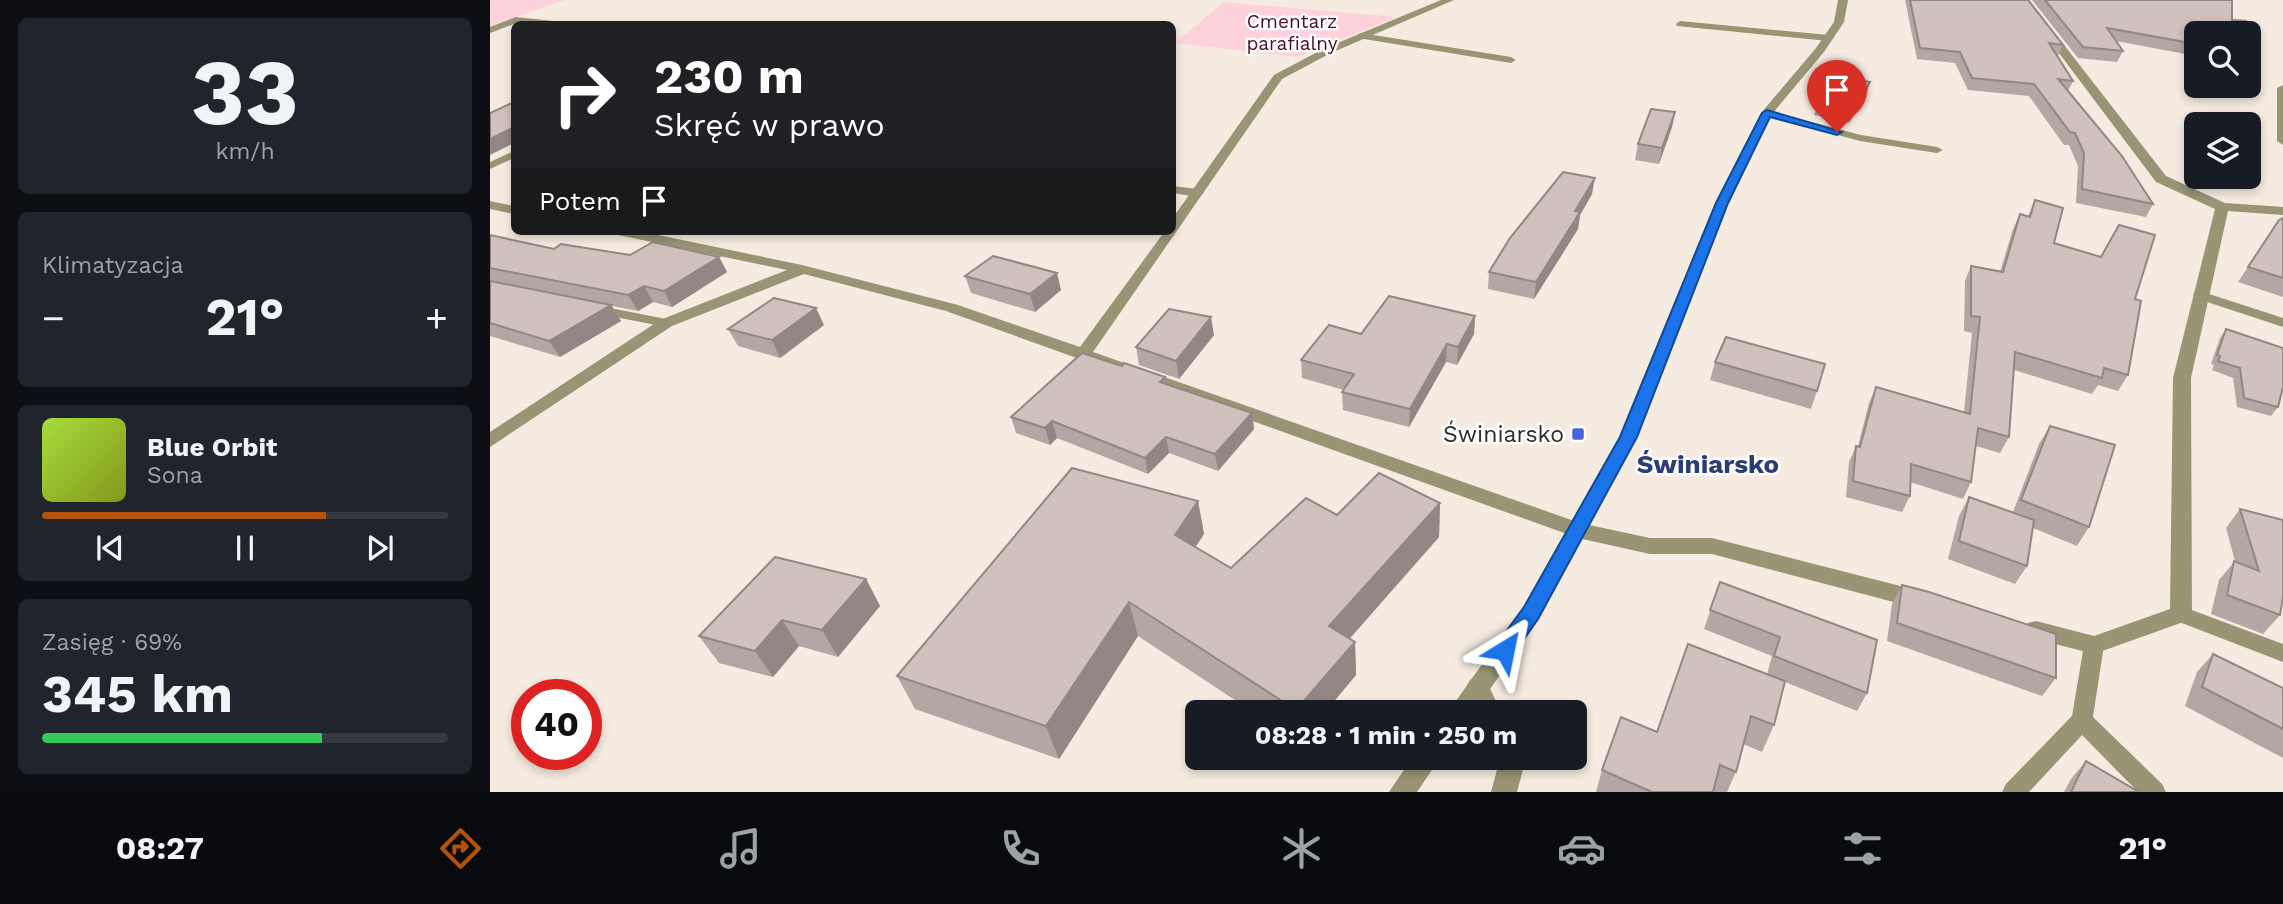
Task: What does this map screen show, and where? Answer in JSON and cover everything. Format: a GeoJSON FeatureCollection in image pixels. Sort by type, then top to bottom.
{"type":"FeatureCollection","features":[{"type":"Feature","properties":{"kind":"street"},"geometry":{"type":"LineString","coordinates":[[1176,224],[1278,77],[1361,36],[1449,0]]}},
{"type":"Feature","properties":{"kind":"street"},"geometry":{"type":"LineString","coordinates":[[1469,700],[1531,613],[1628,437],[1722,203],[1767,113],[1839,22],[1843,0]]}},
{"type":"Feature","properties":{"kind":"street"},"geometry":{"type":"LineString","coordinates":[[2020,2],[2161,179],[2222,206],[2283,211]]}},
{"type":"Feature","properties":{"kind":"street"},"geometry":{"type":"LineString","coordinates":[[2283,88],[2283,141]]}},
{"type":"Feature","properties":{"kind":"street"},"geometry":{"type":"LineString","coordinates":[[490,205],[511,209]]}},
{"type":"Feature","properties":{"kind":"street"},"geometry":{"type":"LineString","coordinates":[[2015,624],[2094,645],[2181,614],[2182,377],[2222,206]]}},
{"type":"Feature","properties":{"kind":"street"},"geometry":{"type":"LineString","coordinates":[[637,235],[802,269],[952,308],[1578,530],[1650,546],[1712,547],[1936,604]]}},
{"type":"Feature","properties":{"kind":"street"},"geometry":{"type":"LineString","coordinates":[[1084,353],[1168,235]]}},
{"type":"Feature","properties":{"kind":"street"},"geometry":{"type":"LineString","coordinates":[[490,441],[666,323],[802,269]]}},
{"type":"Feature","properties":{"kind":"street"},"geometry":{"type":"LineString","coordinates":[[1478,687],[1484,700]]}},
{"type":"Feature","properties":{"kind":"street"},"geometry":{"type":"LineString","coordinates":[[1402,792],[1418,770]]}},
{"type":"Feature","properties":{"kind":"street"},"geometry":{"type":"LineString","coordinates":[[1504,792],[1510,770]]}},
{"type":"Feature","properties":{"kind":"lane"},"geometry":{"type":"LineString","coordinates":[[490,30],[511,22]]}},
{"type":"Feature","properties":{"kind":"lane"},"geometry":{"type":"LineString","coordinates":[[1680,24],[1829,38]]}},
{"type":"Feature","properties":{"kind":"lane"},"geometry":{"type":"LineString","coordinates":[[1361,36],[1511,60]]}},
{"type":"Feature","properties":{"kind":"lane"},"geometry":{"type":"LineString","coordinates":[[1767,113],[1860,138],[1937,150]]}},
{"type":"Feature","properties":{"kind":"lane"},"geometry":{"type":"LineString","coordinates":[[490,166],[511,156]]}},
{"type":"Feature","properties":{"kind":"lane"},"geometry":{"type":"LineString","coordinates":[[1176,189],[1198,192]]}},
{"type":"Feature","properties":{"kind":"lane"},"geometry":{"type":"LineString","coordinates":[[2200,295],[2283,323]]}},
{"type":"Feature","properties":{"kind":"lane"},"geometry":{"type":"LineString","coordinates":[[585,307],[666,323]]}},
{"type":"Feature","properties":{"kind":"lane"},"geometry":{"type":"LineString","coordinates":[[2181,614],[2283,653]]}},
{"type":"Feature","properties":{"kind":"lane"},"geometry":{"type":"LineString","coordinates":[[2014,792],[2081,720],[2094,645]]}},
{"type":"Feature","properties":{"kind":"lane"},"geometry":{"type":"LineString","coordinates":[[2081,720],[2154,792]]}},
{"type":"Feature","properties":{"kind":"green space"},"geometry":{"type":"Polygon","coordinates":[[[490,0],[565,0],[490,26],[490,0]]]}},
{"type":"Feature","properties":{"kind":"green space","name":"Cmentarz parafialny"},"geometry":{"type":"Polygon","coordinates":[[[1224,2],[1397,17],[1297,57],[1176,42],[1224,2]]]}},
{"type":"Feature","properties":{"kind":"building"},"geometry":{"type":"Polygon","coordinates":[[[1910,0],[2028,0],[2063,45],[2049,43],[2073,81],[2058,79],[2122,156],[2153,204],[2082,189],[2084,153],[2075,133],[2070,132],[2034,84],[1972,78],[1960,52],[1920,48],[1910,0]]]}},
{"type":"Feature","properties":{"kind":"building"},"geometry":{"type":"Polygon","coordinates":[[[2045,0],[2232,0],[2232,20],[2246,21],[2184,21],[2184,42],[2107,28],[2123,51],[2083,47],[2045,0]]]}},
{"type":"Feature","properties":{"kind":"building"},"geometry":{"type":"Polygon","coordinates":[[[1837,76],[1870,82],[1853,111],[1818,103],[1837,76]]]}},
{"type":"Feature","properties":{"kind":"building"},"geometry":{"type":"Polygon","coordinates":[[[511,103],[511,128],[490,139],[490,113],[511,103]]]}},
{"type":"Feature","properties":{"kind":"building"},"geometry":{"type":"Polygon","coordinates":[[[1651,109],[1675,112],[1662,148],[1638,144],[1651,109]]]}},
{"type":"Feature","properties":{"kind":"building"},"geometry":{"type":"Polygon","coordinates":[[[1563,172],[1595,178],[1575,211],[1580,212],[1536,282],[1489,272],[1510,238],[1563,172]]]}},
{"type":"Feature","properties":{"kind":"building"},"geometry":{"type":"Polygon","coordinates":[[[2035,200],[2063,208],[2054,243],[2101,257],[2119,225],[2155,235],[2135,299],[2141,301],[2128,375],[2104,368],[2102,378],[2015,352],[2009,437],[1978,428],[1971,482],[1911,464],[1910,496],[1853,481],[1856,446],[1860,447],[1876,387],[1970,414],[1980,317],[1971,316],[1971,266],[2003,272],[2020,214],[2030,217],[2035,200]]]}},
{"type":"Feature","properties":{"kind":"building"},"geometry":{"type":"Polygon","coordinates":[[[2283,218],[2283,278],[2248,267],[2279,220],[2283,218]]]}},
{"type":"Feature","properties":{"kind":"building"},"geometry":{"type":"Polygon","coordinates":[[[490,235],[554,249],[561,244],[630,255],[653,242],[719,257],[664,291],[644,286],[628,295],[490,268],[490,235]]]}},
{"type":"Feature","properties":{"kind":"building"},"geometry":{"type":"Polygon","coordinates":[[[993,256],[1057,273],[1030,294],[965,276],[993,256]]]}},
{"type":"Feature","properties":{"kind":"building"},"geometry":{"type":"Polygon","coordinates":[[[490,281],[611,305],[549,341],[490,323],[490,281]]]}},
{"type":"Feature","properties":{"kind":"building"},"geometry":{"type":"Polygon","coordinates":[[[1389,296],[1475,316],[1458,347],[1447,344],[1410,409],[1342,392],[1354,374],[1301,360],[1329,325],[1361,334],[1389,296]]]}},
{"type":"Feature","properties":{"kind":"building"},"geometry":{"type":"Polygon","coordinates":[[[774,298],[816,308],[772,340],[728,329],[774,298]]]}},
{"type":"Feature","properties":{"kind":"building"},"geometry":{"type":"Polygon","coordinates":[[[1169,309],[1211,317],[1176,361],[1136,347],[1169,309]]]}},
{"type":"Feature","properties":{"kind":"building"},"geometry":{"type":"Polygon","coordinates":[[[2226,329],[2283,348],[2283,387],[2278,407],[2244,398],[2240,368],[2218,361],[2220,356],[2217,355],[2226,329]]]}},
{"type":"Feature","properties":{"kind":"building"},"geometry":{"type":"Polygon","coordinates":[[[1726,337],[1825,364],[1817,391],[1715,362],[1726,337]]]}},
{"type":"Feature","properties":{"kind":"building"},"geometry":{"type":"Polygon","coordinates":[[[1082,353],[1165,377],[1160,382],[1252,413],[1215,454],[1166,437],[1145,458],[1052,421],[1045,428],[1011,417],[1082,353]]]}},
{"type":"Feature","properties":{"kind":"building"},"geometry":{"type":"Polygon","coordinates":[[[2050,426],[2115,445],[2089,527],[2021,500],[2050,426]]]}},
{"type":"Feature","properties":{"kind":"building"},"geometry":{"type":"Polygon","coordinates":[[[1072,468],[1198,501],[1175,535],[1231,568],[1306,498],[1337,515],[1379,473],[1440,503],[1329,626],[1355,642],[1305,700],[1281,700],[1129,602],[1046,726],[897,676],[1072,468]]]}},
{"type":"Feature","properties":{"kind":"building"},"geometry":{"type":"Polygon","coordinates":[[[1969,497],[2034,520],[2027,566],[1959,541],[1969,497]]]}},
{"type":"Feature","properties":{"kind":"building"},"geometry":{"type":"Polygon","coordinates":[[[2240,509],[2283,520],[2283,597],[2280,615],[2227,595],[2234,561],[2259,571],[2240,509]]]}},
{"type":"Feature","properties":{"kind":"building"},"geometry":{"type":"Polygon","coordinates":[[[775,557],[866,579],[822,630],[782,620],[755,651],[699,636],[775,557]]]}},
{"type":"Feature","properties":{"kind":"building"},"geometry":{"type":"Polygon","coordinates":[[[1720,582],[1877,640],[1867,693],[1774,656],[1780,637],[1710,610],[1720,582]]]}},
{"type":"Feature","properties":{"kind":"building"},"geometry":{"type":"Polygon","coordinates":[[[1902,585],[2056,634],[2056,678],[1897,623],[1902,585]]]}},
{"type":"Feature","properties":{"kind":"building"},"geometry":{"type":"Polygon","coordinates":[[[1688,644],[1785,681],[1774,725],[1751,716],[1736,772],[1720,765],[1713,792],[1652,792],[1602,770],[1621,717],[1657,732],[1688,644]]]}},
{"type":"Feature","properties":{"kind":"building"},"geometry":{"type":"Polygon","coordinates":[[[2213,654],[2283,688],[2283,729],[2202,687],[2213,654]]]}},
{"type":"Feature","properties":{"kind":"building"},"geometry":{"type":"Polygon","coordinates":[[[2086,761],[2139,792],[2071,792],[2086,761]]]}},
{"type":"Feature","properties":{"kind":"place","name":"Świniarsko"},"geometry":{"type":"Point","coordinates":[1578,434]}},
{"type":"Feature","properties":{"kind":"district","name":"Świniarsko"},"geometry":{"type":"Point","coordinates":[1708,464]}},
{"type":"Feature","properties":{"kind":"route"},"geometry":{"type":"LineString","coordinates":[[1505,650],[1531,613],[1628,437],[1722,203],[1767,113],[1837,132]]}}]}
